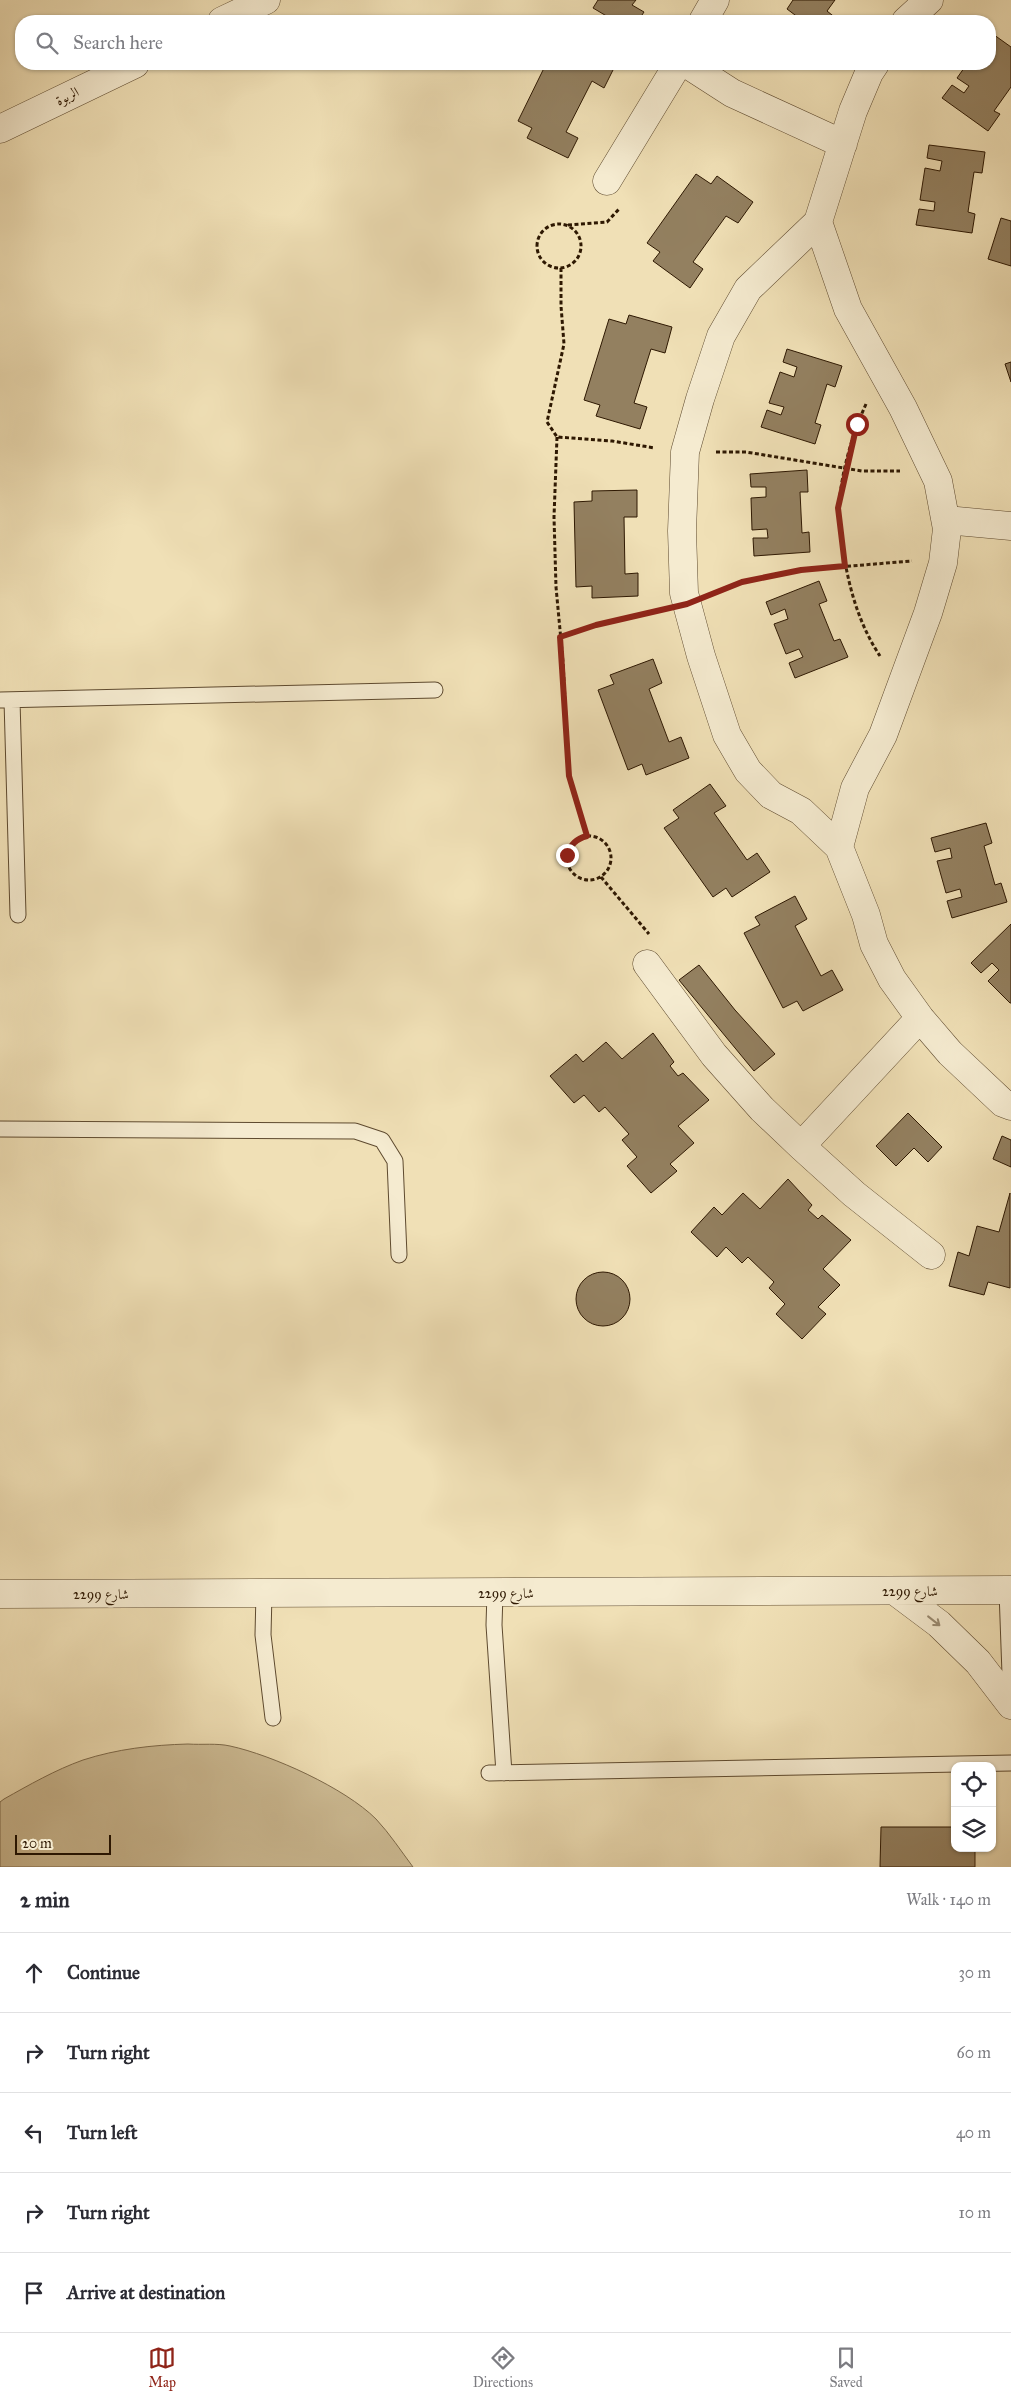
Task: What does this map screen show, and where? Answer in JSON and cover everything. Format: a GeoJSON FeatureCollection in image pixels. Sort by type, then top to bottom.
{"type":"FeatureCollection","features":[{"type":"Feature","properties":{"kind":"street"},"geometry":{"type":"LineString","coordinates":[[235,15],[266,0]]}},
{"type":"Feature","properties":{"kind":"street"},"geometry":{"type":"LineString","coordinates":[[706,15],[715,0]]}},
{"type":"Feature","properties":{"kind":"street"},"geometry":{"type":"LineString","coordinates":[[913,15],[929,0]]}},
{"type":"Feature","properties":{"kind":"street","name":"الربوة"},"geometry":{"type":"LineString","coordinates":[[1,124],[122,70]]}},
{"type":"Feature","properties":{"kind":"street"},"geometry":{"type":"LineString","coordinates":[[607,181],[674,70]]}},
{"type":"Feature","properties":{"kind":"street"},"geometry":{"type":"LineString","coordinates":[[696,70],[732,93],[843,144]]}},
{"type":"Feature","properties":{"kind":"street"},"geometry":{"type":"LineString","coordinates":[[871,70],[853,111],[818,222],[748,289],[721,336],[685,452],[682,530],[684,594],[701,656],[727,735],[748,771],[771,795],[800,811],[839,847],[866,914],[874,944],[892,979],[920,1018],[950,1053],[1003,1103],[1011,1106]]}},
{"type":"Feature","properties":{"kind":"street"},"geometry":{"type":"LineString","coordinates":[[818,222],[848,309],[903,408],[933,470],[938,482],[947,529],[943,563],[928,613],[883,735],[856,788],[839,847]]}},
{"type":"Feature","properties":{"kind":"street"},"geometry":{"type":"LineString","coordinates":[[946,520],[1011,526]]}},
{"type":"Feature","properties":{"kind":"street"},"geometry":{"type":"LineString","coordinates":[[647,964],[714,1054],[762,1109],[854,1194],[931,1255]]}},
{"type":"Feature","properties":{"kind":"street"},"geometry":{"type":"LineString","coordinates":[[801,1146],[920,1018]]}},
{"type":"Feature","properties":{"kind":"street"},"geometry":{"type":"LineString","coordinates":[[895,1591],[939,1624],[978,1662],[1011,1705]]}},
{"type":"Feature","properties":{"kind":"street","name":"شارع 2299"},"geometry":{"type":"LineString","coordinates":[[0,1594],[1009,1591]]}},
{"type":"Feature","properties":{"kind":"lane"},"geometry":{"type":"LineString","coordinates":[[18,915],[6,700],[435,690]]}},
{"type":"Feature","properties":{"kind":"lane"},"geometry":{"type":"LineString","coordinates":[[0,1129],[355,1131],[382,1140],[395,1161],[400,1255]]}},
{"type":"Feature","properties":{"kind":"lane"},"geometry":{"type":"LineString","coordinates":[[1009,1591],[1011,1717]]}},
{"type":"Feature","properties":{"kind":"lane"},"geometry":{"type":"LineString","coordinates":[[264,1593],[263,1635],[273,1718]]}},
{"type":"Feature","properties":{"kind":"lane"},"geometry":{"type":"LineString","coordinates":[[495,1593],[496,1773],[1011,1763]]}},
{"type":"Feature","properties":{"kind":"path"},"geometry":{"type":"LineString","coordinates":[[557,224],[567,225],[575,230],[580,239],[581,248],[578,258],[570,265],[561,268],[551,267],[543,261],[538,253],[537,243],[540,234],[548,227],[557,224]]}},
{"type":"Feature","properties":{"kind":"path"},"geometry":{"type":"LineString","coordinates":[[561,268],[564,344],[547,422],[557,437],[554,517],[556,587],[569,776],[587,836]]}},
{"type":"Feature","properties":{"kind":"path"},"geometry":{"type":"LineString","coordinates":[[881,370],[857,424],[838,508],[845,566],[867,637],[901,688]]}},
{"type":"Feature","properties":{"kind":"path"},"geometry":{"type":"LineString","coordinates":[[557,437],[612,441],[685,452],[746,452],[846,469],[933,470]]}},
{"type":"Feature","properties":{"kind":"path"},"geometry":{"type":"LineString","coordinates":[[560,637],[596,625],[687,604],[742,582],[801,570],[902,561],[943,563]]}},
{"type":"Feature","properties":{"kind":"path"},"geometry":{"type":"LineString","coordinates":[[587,836],[597,837],[605,842],[611,851],[611,861],[608,870],[601,878],[581,879],[573,874],[568,865],[567,855],[570,846],[578,839],[587,836]]}},
{"type":"Feature","properties":{"kind":"path"},"geometry":{"type":"LineString","coordinates":[[601,878],[649,935],[658,955],[647,964]]}},
{"type":"Feature","properties":{"kind":"shaded area"},"geometry":{"type":"Polygon","coordinates":[[[188,1744],[225,1745],[247,1750],[307,1774],[363,1807],[391,1837],[413,1867],[0,1867],[0,1802],[4,1799],[52,1773],[83,1760],[135,1748],[188,1744]]]}},
{"type":"Feature","properties":{"kind":"building"},"geometry":{"type":"Polygon","coordinates":[[[598,0],[636,0],[632,5],[644,12],[642,15],[605,15],[593,8],[598,0]]]}},
{"type":"Feature","properties":{"kind":"building"},"geometry":{"type":"Polygon","coordinates":[[[793,0],[835,0],[827,11],[832,15],[795,15],[787,9],[793,0]]]}},
{"type":"Feature","properties":{"kind":"building"},"geometry":{"type":"Polygon","coordinates":[[[996,36],[1011,47],[1011,87],[994,111],[1000,114],[988,131],[942,98],[952,85],[964,93],[969,86],[957,78],[963,70],[996,70],[996,36]]]}},
{"type":"Feature","properties":{"kind":"building"},"geometry":{"type":"Polygon","coordinates":[[[543,70],[613,70],[604,88],[592,81],[566,132],[578,138],[568,158],[527,138],[532,128],[518,121],[543,70]]]}},
{"type":"Feature","properties":{"kind":"building"},"geometry":{"type":"Polygon","coordinates":[[[929,145],[985,152],[982,173],[974,172],[968,212],[975,214],[972,233],[916,225],[919,209],[934,211],[935,202],[920,200],[925,168],[940,171],[942,161],[927,158],[929,145]]]}},
{"type":"Feature","properties":{"kind":"building"},"geometry":{"type":"Polygon","coordinates":[[[696,174],[711,184],[717,176],[753,202],[738,223],[726,216],[693,262],[703,269],[690,288],[653,261],[660,252],[647,243],[696,174]]]}},
{"type":"Feature","properties":{"kind":"building"},"geometry":{"type":"Polygon","coordinates":[[[1001,218],[1011,221],[1011,266],[988,259],[1001,218]]]}},
{"type":"Feature","properties":{"kind":"building"},"geometry":{"type":"Polygon","coordinates":[[[629,315],[672,327],[665,353],[651,349],[634,403],[647,407],[640,429],[596,416],[600,405],[584,400],[609,319],[626,324],[629,315]]]}},
{"type":"Feature","properties":{"kind":"building"},"geometry":{"type":"Polygon","coordinates":[[[787,349],[842,366],[835,387],[827,384],[815,423],[821,425],[815,444],[761,427],[767,410],[781,415],[784,407],[769,403],[780,372],[794,377],[797,367],[783,362],[787,349]]]}},
{"type":"Feature","properties":{"kind":"building"},"geometry":{"type":"Polygon","coordinates":[[[1011,362],[1011,382],[1005,364],[1011,362]]]}},
{"type":"Feature","properties":{"kind":"building"},"geometry":{"type":"Polygon","coordinates":[[[807,470],[808,492],[800,492],[802,533],[809,532],[810,552],[754,556],[753,538],[768,538],[767,529],[752,530],[751,498],[766,497],[766,487],[751,487],[750,474],[807,470]]]}},
{"type":"Feature","properties":{"kind":"building"},"geometry":{"type":"Polygon","coordinates":[[[637,490],[637,517],[624,517],[625,574],[638,573],[638,596],[592,598],[592,586],[576,587],[574,502],[592,501],[592,491],[637,490]]]}},
{"type":"Feature","properties":{"kind":"building"},"geometry":{"type":"Polygon","coordinates":[[[819,581],[827,601],[819,604],[834,641],[840,639],[848,657],[795,678],[789,663],[803,657],[799,649],[786,654],[774,624],[788,619],[785,609],[771,615],[766,602],[819,581]]]}},
{"type":"Feature","properties":{"kind":"building"},"geometry":{"type":"Polygon","coordinates":[[[653,659],[662,683],[649,689],[669,742],[681,737],[689,758],[646,775],[642,764],[628,770],[598,690],[614,684],[610,675],[653,659]]]}},
{"type":"Feature","properties":{"kind":"building"},"geometry":{"type":"Polygon","coordinates":[[[710,784],[726,806],[714,813],[747,860],[757,853],[770,872],[732,897],[726,888],[713,897],[664,828],[679,818],[673,810],[710,784]]]}},
{"type":"Feature","properties":{"kind":"building"},"geometry":{"type":"Polygon","coordinates":[[[986,823],[992,843],[984,846],[995,885],[1001,883],[1007,902],[952,918],[947,901],[962,897],[960,889],[946,893],[937,861],[952,858],[950,848],[935,852],[931,838],[986,823]]]}},
{"type":"Feature","properties":{"kind":"building"},"geometry":{"type":"Polygon","coordinates":[[[795,896],[807,919],[795,926],[821,976],[832,970],[843,990],[803,1011],[797,1001],[783,1008],[744,933],[760,925],[755,917],[795,896]]]}},
{"type":"Feature","properties":{"kind":"building"},"geometry":{"type":"Polygon","coordinates":[[[1011,924],[1010,1003],[988,981],[999,970],[992,963],[981,973],[971,963],[1011,924]]]}},
{"type":"Feature","properties":{"kind":"building"},"geometry":{"type":"Polygon","coordinates":[[[699,965],[735,1010],[775,1054],[754,1071],[679,980],[699,965]]]}},
{"type":"Feature","properties":{"kind":"building"},"geometry":{"type":"Polygon","coordinates":[[[653,1033],[674,1062],[670,1066],[678,1076],[683,1073],[709,1100],[678,1126],[694,1143],[670,1164],[677,1171],[651,1193],[627,1166],[637,1157],[622,1140],[629,1134],[605,1107],[599,1112],[584,1095],[574,1103],[550,1076],[576,1054],[583,1062],[606,1042],[622,1059],[653,1033]]]}},
{"type":"Feature","properties":{"kind":"building"},"geometry":{"type":"Polygon","coordinates":[[[908,1113],[942,1147],[928,1162],[914,1148],[896,1166],[876,1146],[908,1113]]]}},
{"type":"Feature","properties":{"kind":"building"},"geometry":{"type":"Polygon","coordinates":[[[1002,1136],[1011,1140],[1011,1167],[993,1159],[1002,1136]]]}},
{"type":"Feature","properties":{"kind":"building"},"geometry":{"type":"Polygon","coordinates":[[[788,1179],[812,1205],[808,1210],[818,1219],[822,1215],[851,1240],[823,1269],[840,1285],[818,1307],[826,1314],[802,1339],[776,1314],[785,1304],[769,1288],[774,1282],[748,1257],[742,1263],[726,1247],[717,1257],[691,1232],[714,1207],[722,1215],[743,1193],[760,1209],[788,1179]]]}},
{"type":"Feature","properties":{"kind":"building"},"geometry":{"type":"Polygon","coordinates":[[[1010,1193],[1010,1288],[988,1282],[984,1295],[949,1286],[958,1252],[969,1256],[977,1226],[999,1232],[1010,1193]]]}},
{"type":"Feature","properties":{"kind":"building"},"geometry":{"type":"Polygon","coordinates":[[[603,1272],[613,1274],[622,1280],[628,1289],[630,1299],[628,1309],[622,1318],[613,1324],[603,1326],[593,1324],[584,1318],[578,1309],[576,1299],[578,1289],[584,1280],[593,1274],[603,1272]]]}},
{"type":"Feature","properties":{"kind":"building"},"geometry":{"type":"Polygon","coordinates":[[[881,1827],[951,1827],[951,1852],[975,1852],[975,1867],[880,1867],[881,1827]]]}},
{"type":"Feature","properties":{"kind":"route"},"geometry":{"type":"LineString","coordinates":[[567,855],[570,846],[578,839],[587,836],[569,776],[560,637],[596,625],[687,604],[742,582],[801,570],[845,566],[838,508],[857,424]]}}]}
